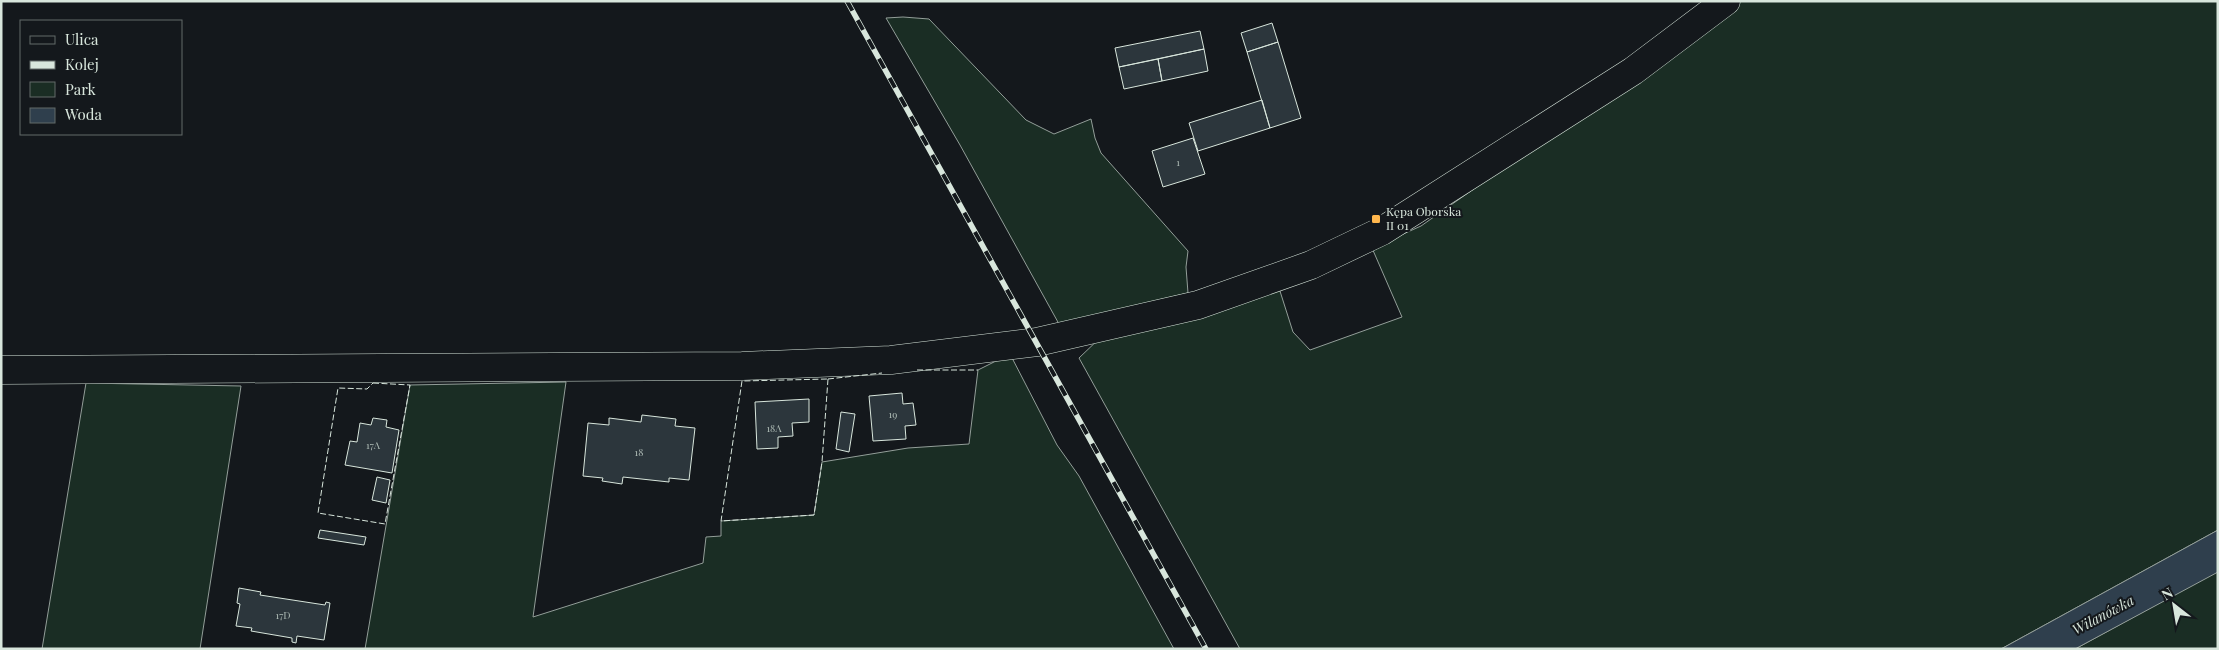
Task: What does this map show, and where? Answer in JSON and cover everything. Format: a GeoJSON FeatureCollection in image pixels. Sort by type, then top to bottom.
{"type":"FeatureCollection","features":[{"type":"Feature","properties":{"kind":"street"},"geometry":{"type":"LineString","coordinates":[[1,370],[742,366],[891,360],[1037,342],[1198,305],[1311,265],[1382,232],[1632,71],[1726,1]]}},
{"type":"Feature","properties":{"kind":"green space"},"geometry":{"type":"Polygon","coordinates":[[[1741,1],[2218,1],[2218,530],[2001,649],[1240,649],[1079,358],[1102,336],[1279,288],[1293,332],[1310,350],[1402,317],[1372,248],[1421,226],[1741,1]]]}},
{"type":"Feature","properties":{"kind":"green space"},"geometry":{"type":"Polygon","coordinates":[[[886,18],[929,19],[1026,120],[1054,134],[1091,119],[1095,138],[1101,153],[1188,251],[1186,267],[1188,293],[1059,324],[960,145],[886,18]]]}},
{"type":"Feature","properties":{"kind":"green space"},"geometry":{"type":"Polygon","coordinates":[[[1010,354],[1057,445],[1079,476],[1174,649],[365,649],[410,385],[566,382],[533,617],[703,563],[706,537],[721,536],[721,521],[814,515],[822,462],[908,448],[969,444],[978,370],[1010,354]]]}},
{"type":"Feature","properties":{"kind":"green space"},"geometry":{"type":"Polygon","coordinates":[[[86,383],[241,386],[200,649],[42,649],[86,383]]]}},
{"type":"Feature","properties":{"kind":"green space"},"geometry":{"type":"Polygon","coordinates":[[[2218,572],[2218,649],[2075,649],[2218,572]]]}},
{"type":"Feature","properties":{"kind":"water","name":"Wilanówka"},"geometry":{"type":"Polygon","coordinates":[[[2218,530],[2218,572],[2075,649],[2001,649],[2218,530]]]}},
{"type":"Feature","properties":{"kind":"building"},"geometry":{"type":"Polygon","coordinates":[[[1272,23],[1278,42],[1247,52],[1241,33],[1272,23]]]}},
{"type":"Feature","properties":{"kind":"building"},"geometry":{"type":"Polygon","coordinates":[[[1200,31],[1204,49],[1119,67],[1115,48],[1200,31]]]}},
{"type":"Feature","properties":{"kind":"building"},"geometry":{"type":"Polygon","coordinates":[[[1278,42],[1301,118],[1270,128],[1247,52],[1278,42]]]}},
{"type":"Feature","properties":{"kind":"building"},"geometry":{"type":"Polygon","coordinates":[[[1204,49],[1208,71],[1162,81],[1158,59],[1204,49]]]}},
{"type":"Feature","properties":{"kind":"building"},"geometry":{"type":"Polygon","coordinates":[[[1158,59],[1162,81],[1124,89],[1119,67],[1158,59]]]}},
{"type":"Feature","properties":{"kind":"building"},"geometry":{"type":"Polygon","coordinates":[[[1262,100],[1270,128],[1198,151],[1189,123],[1262,100]]]}},
{"type":"Feature","properties":{"kind":"building"},"geometry":{"type":"Polygon","coordinates":[[[1193,138],[1205,174],[1163,187],[1152,151],[1193,138]]]}},
{"type":"Feature","properties":{"kind":"building"},"geometry":{"type":"Polygon","coordinates":[[[902,393],[903,404],[913,403],[916,425],[905,426],[906,439],[873,441],[869,396],[902,393]]]}},
{"type":"Feature","properties":{"kind":"building"},"geometry":{"type":"Polygon","coordinates":[[[809,399],[809,422],[792,423],[793,436],[778,437],[778,448],[757,449],[755,402],[809,399]]]}},
{"type":"Feature","properties":{"kind":"building"},"geometry":{"type":"Polygon","coordinates":[[[841,412],[855,414],[849,452],[836,449],[841,412]]]}},
{"type":"Feature","properties":{"kind":"building"},"geometry":{"type":"Polygon","coordinates":[[[642,415],[676,419],[675,426],[695,428],[689,480],[669,478],[669,482],[623,477],[622,484],[602,481],[603,478],[583,476],[588,423],[609,425],[609,418],[641,422],[642,415]]]}},
{"type":"Feature","properties":{"kind":"building"},"geometry":{"type":"Polygon","coordinates":[[[373,418],[387,420],[386,427],[399,430],[392,473],[345,465],[350,441],[357,442],[360,423],[371,425],[373,418]]]}},
{"type":"Feature","properties":{"kind":"building"},"geometry":{"type":"Polygon","coordinates":[[[377,477],[390,480],[386,503],[372,500],[377,477]]]}},
{"type":"Feature","properties":{"kind":"building"},"geometry":{"type":"Polygon","coordinates":[[[320,530],[366,537],[364,545],[318,538],[320,530]]]}},
{"type":"Feature","properties":{"kind":"building"},"geometry":{"type":"Polygon","coordinates":[[[239,588],[261,592],[260,595],[325,605],[326,602],[330,603],[324,640],[297,636],[296,643],[292,642],[292,638],[251,631],[252,628],[236,626],[240,604],[237,603],[239,588]]]}},
{"type":"Feature","properties":{"kind":"railway"},"geometry":{"type":"LineString","coordinates":[[847,1],[1206,649]]}},
{"type":"Feature","properties":{"kind":"fence"},"geometry":{"type":"LineString","coordinates":[[917,370],[978,370]]}},
{"type":"Feature","properties":{"kind":"fence"},"geometry":{"type":"LineString","coordinates":[[828,379],[882,373]]}},
{"type":"Feature","properties":{"kind":"fence"},"geometry":{"type":"LineString","coordinates":[[828,379],[822,462],[814,515],[721,521],[742,381],[828,379]]}},
{"type":"Feature","properties":{"kind":"fence"},"geometry":{"type":"LineString","coordinates":[[373,383],[410,385],[385,524],[318,513],[338,388],[367,389],[373,383]]}},
{"type":"Feature","properties":{"kind":"place","name":"Kępa Oborska II 01"},"geometry":{"type":"Point","coordinates":[1376,219]}}]}
